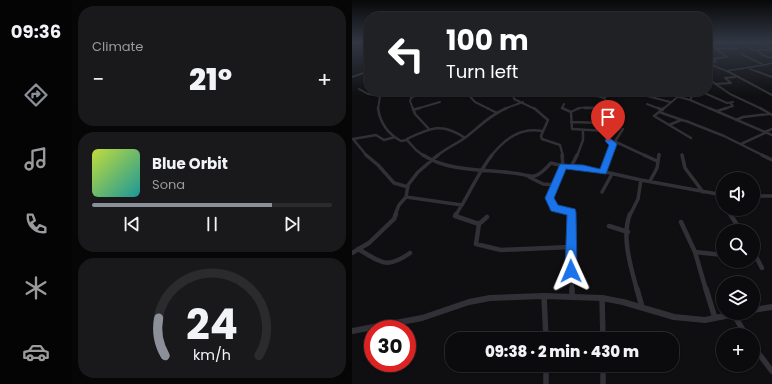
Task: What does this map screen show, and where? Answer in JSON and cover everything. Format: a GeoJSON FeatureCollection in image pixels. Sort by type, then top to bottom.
{"type":"FeatureCollection","features":[{"type":"Feature","properties":{"kind":"street"},"geometry":{"type":"LineString","coordinates":[[753,60],[764,65]]}},
{"type":"Feature","properties":{"kind":"street"},"geometry":{"type":"LineString","coordinates":[[726,71],[772,63]]}},
{"type":"Feature","properties":{"kind":"street"},"geometry":{"type":"LineString","coordinates":[[712,65],[772,95]]}},
{"type":"Feature","properties":{"kind":"street"},"geometry":{"type":"LineString","coordinates":[[748,68],[772,77]]}},
{"type":"Feature","properties":{"kind":"street"},"geometry":{"type":"LineString","coordinates":[[352,78],[364,72]]}},
{"type":"Feature","properties":{"kind":"street"},"geometry":{"type":"LineString","coordinates":[[716,84],[731,83],[725,78],[735,77]]}},
{"type":"Feature","properties":{"kind":"street"},"geometry":{"type":"LineString","coordinates":[[712,81],[730,94],[771,114]]}},
{"type":"Feature","properties":{"kind":"street"},"geometry":{"type":"LineString","coordinates":[[359,89],[364,92]]}},
{"type":"Feature","properties":{"kind":"street"},"geometry":{"type":"LineString","coordinates":[[380,96],[376,106],[378,116],[394,137],[400,141],[406,140],[428,128],[450,128],[465,138]]}},
{"type":"Feature","properties":{"kind":"street"},"geometry":{"type":"LineString","coordinates":[[415,96],[410,99],[413,110],[428,128]]}},
{"type":"Feature","properties":{"kind":"street"},"geometry":{"type":"LineString","coordinates":[[470,96],[475,102],[497,113]]}},
{"type":"Feature","properties":{"kind":"street"},"geometry":{"type":"LineString","coordinates":[[513,96],[514,99],[523,102],[548,120],[540,134],[542,139],[557,143],[561,147],[563,166],[562,173],[554,185],[550,198],[554,208],[572,212],[570,247],[572,296]]}},
{"type":"Feature","properties":{"kind":"street"},"geometry":{"type":"LineString","coordinates":[[571,112],[581,107],[591,110],[598,108],[607,102],[604,98],[597,96]]}},
{"type":"Feature","properties":{"kind":"street"},"geometry":{"type":"LineString","coordinates":[[643,96],[655,97],[670,102]]}},
{"type":"Feature","properties":{"kind":"street"},"geometry":{"type":"LineString","coordinates":[[691,138],[654,117],[679,96],[772,135]]}},
{"type":"Feature","properties":{"kind":"street"},"geometry":{"type":"LineString","coordinates":[[690,100],[692,96]]}},
{"type":"Feature","properties":{"kind":"street"},"geometry":{"type":"LineString","coordinates":[[712,96],[732,103],[733,106],[717,111]]}},
{"type":"Feature","properties":{"kind":"street"},"geometry":{"type":"LineString","coordinates":[[413,110],[440,102]]}},
{"type":"Feature","properties":{"kind":"street"},"geometry":{"type":"LineString","coordinates":[[352,253],[369,243],[394,219],[399,205],[406,197],[412,177],[445,149],[465,138],[497,113],[523,102]]}},
{"type":"Feature","properties":{"kind":"street"},"geometry":{"type":"LineString","coordinates":[[564,104],[562,108],[571,112]]}},
{"type":"Feature","properties":{"kind":"street"},"geometry":{"type":"LineString","coordinates":[[647,104],[663,110]]}},
{"type":"Feature","properties":{"kind":"street"},"geometry":{"type":"LineString","coordinates":[[571,112],[572,129],[606,130]]}},
{"type":"Feature","properties":{"kind":"street"},"geometry":{"type":"LineString","coordinates":[[660,112],[714,131],[772,160]]}},
{"type":"Feature","properties":{"kind":"street"},"geometry":{"type":"LineString","coordinates":[[736,120],[743,117],[771,114]]}},
{"type":"Feature","properties":{"kind":"street"},"geometry":{"type":"LineString","coordinates":[[669,125],[683,120]]}},
{"type":"Feature","properties":{"kind":"street"},"geometry":{"type":"LineString","coordinates":[[571,122],[604,123],[606,130],[605,135],[608,141],[614,142],[657,160]]}},
{"type":"Feature","properties":{"kind":"street"},"geometry":{"type":"LineString","coordinates":[[479,224],[455,216],[478,179],[481,169],[498,147],[516,133],[530,129],[542,131]]}},
{"type":"Feature","properties":{"kind":"street"},"geometry":{"type":"LineString","coordinates":[[603,172],[614,142],[623,129]]}},
{"type":"Feature","properties":{"kind":"street"},"geometry":{"type":"LineString","coordinates":[[741,144],[772,129]]}},
{"type":"Feature","properties":{"kind":"street"},"geometry":{"type":"LineString","coordinates":[[571,167],[585,138],[583,130]]}},
{"type":"Feature","properties":{"kind":"street"},"geometry":{"type":"LineString","coordinates":[[352,138],[361,139],[376,135],[384,140],[394,137]]}},
{"type":"Feature","properties":{"kind":"street"},"geometry":{"type":"LineString","coordinates":[[352,138],[358,148],[378,165],[389,180],[398,186],[408,187]]}},
{"type":"Feature","properties":{"kind":"street"},"geometry":{"type":"LineString","coordinates":[[406,140],[408,140],[417,151],[433,160],[472,170],[481,169],[517,172],[542,184],[554,185]]}},
{"type":"Feature","properties":{"kind":"street"},"geometry":{"type":"LineString","coordinates":[[650,181],[657,171],[657,160],[659,154]]}},
{"type":"Feature","properties":{"kind":"street"},"geometry":{"type":"LineString","coordinates":[[682,155],[685,168],[703,192]]}},
{"type":"Feature","properties":{"kind":"street"},"geometry":{"type":"LineString","coordinates":[[528,176],[538,175],[551,163],[716,193]]}},
{"type":"Feature","properties":{"kind":"street"},"geometry":{"type":"LineString","coordinates":[[602,192],[612,174]]}},
{"type":"Feature","properties":{"kind":"street"},"geometry":{"type":"LineString","coordinates":[[641,180],[639,196],[628,220],[628,232],[629,253],[635,285],[642,307]]}},
{"type":"Feature","properties":{"kind":"street"},"geometry":{"type":"LineString","coordinates":[[760,196],[772,196]]}},
{"type":"Feature","properties":{"kind":"street"},"geometry":{"type":"LineString","coordinates":[[406,197],[432,200],[461,206]]}},
{"type":"Feature","properties":{"kind":"street"},"geometry":{"type":"LineString","coordinates":[[487,217],[479,224],[476,244],[501,250],[570,247]]}},
{"type":"Feature","properties":{"kind":"street"},"geometry":{"type":"LineString","coordinates":[[352,331],[422,318],[469,302],[490,298],[544,296],[602,298],[642,307],[674,317],[705,320],[716,319],[695,252],[681,222]]}},
{"type":"Feature","properties":{"kind":"street"},"geometry":{"type":"LineString","coordinates":[[608,226],[628,232]]}},
{"type":"Feature","properties":{"kind":"street"},"geometry":{"type":"LineString","coordinates":[[358,249],[377,262],[390,264],[401,260],[410,253]]}},
{"type":"Feature","properties":{"kind":"street"},"geometry":{"type":"LineString","coordinates":[[695,252],[716,254]]}},
{"type":"Feature","properties":{"kind":"street"},"geometry":{"type":"LineString","coordinates":[[760,264],[762,268]]}},
{"type":"Feature","properties":{"kind":"street"},"geometry":{"type":"LineString","coordinates":[[544,296],[546,332]]}},
{"type":"Feature","properties":{"kind":"street"},"geometry":{"type":"LineString","coordinates":[[602,298],[603,332]]}},
{"type":"Feature","properties":{"kind":"street"},"geometry":{"type":"LineString","coordinates":[[760,309],[772,307]]}},
{"type":"Feature","properties":{"kind":"street"},"geometry":{"type":"LineString","coordinates":[[760,355],[772,371]]}},
{"type":"Feature","properties":{"kind":"street"},"geometry":{"type":"LineString","coordinates":[[546,372],[546,384]]}},
{"type":"Feature","properties":{"kind":"street"},"geometry":{"type":"LineString","coordinates":[[603,372],[603,384]]}},
{"type":"Feature","properties":{"kind":"route"},"geometry":{"type":"LineString","coordinates":[[571,271],[570,227],[572,212],[554,208],[550,198],[554,185],[562,173],[563,166],[583,167],[603,172],[613,144],[608,141]]}}]}
